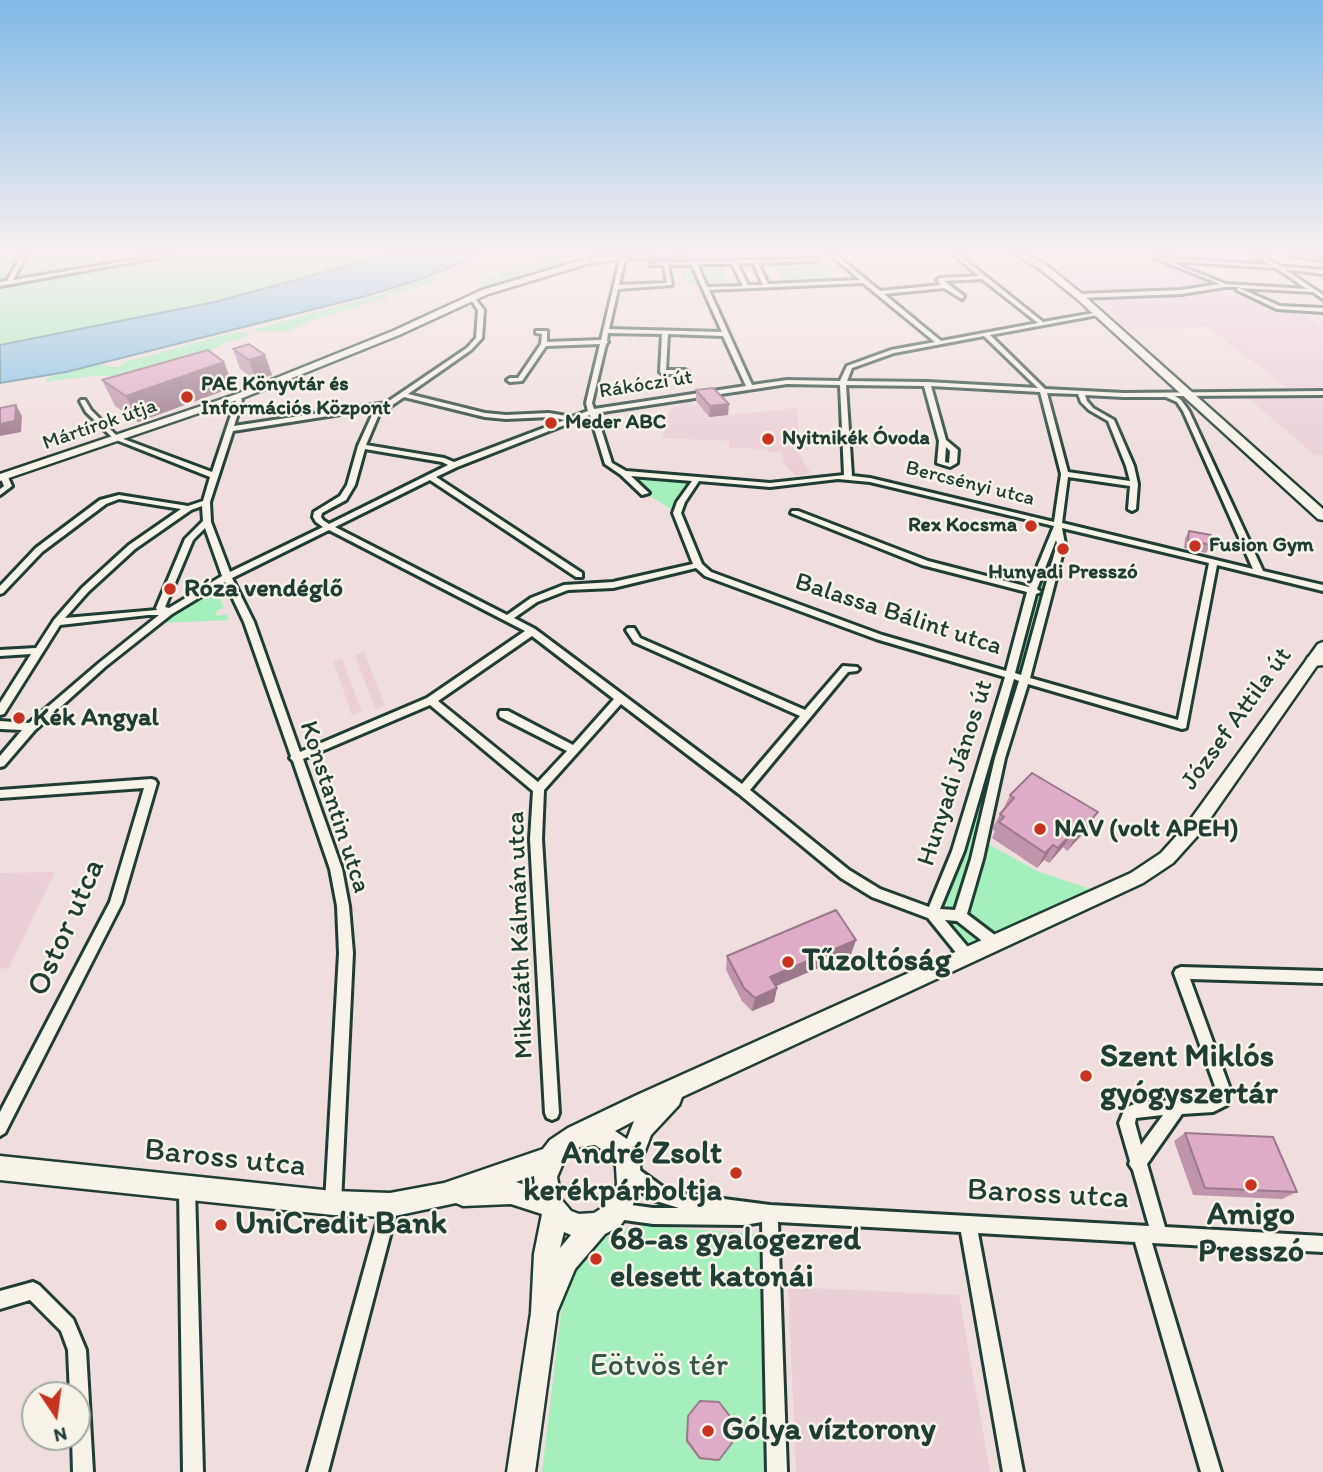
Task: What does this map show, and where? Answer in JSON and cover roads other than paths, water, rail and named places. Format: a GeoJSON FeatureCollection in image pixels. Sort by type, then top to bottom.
{"type":"FeatureCollection","features":[{"type":"Feature","properties":{"kind":"main road"},"geometry":{"type":"LineString","coordinates":[[1111,324],[1323,516]]}},
{"type":"Feature","properties":{"kind":"street","name":"Mártírok útja"},"geometry":{"type":"LineString","coordinates":[[2,477],[237,397],[416,324]]}},
{"type":"Feature","properties":{"kind":"street"},"geometry":{"type":"LineString","coordinates":[[480,324],[479,338],[470,349],[376,413],[362,446],[351,485],[343,498],[318,512],[317,517],[327,527],[510,617],[532,631],[743,791],[845,874],[876,893],[932,914],[960,916],[995,943]]}},
{"type":"Feature","properties":{"kind":"street"},"geometry":{"type":"LineString","coordinates":[[610,324],[589,403],[609,464],[624,473],[645,493]]}},
{"type":"Feature","properties":{"kind":"street"},"geometry":{"type":"LineString","coordinates":[[721,324],[749,386]]}},
{"type":"Feature","properties":{"kind":"street"},"geometry":{"type":"LineString","coordinates":[[916,324],[939,342]]}},
{"type":"Feature","properties":{"kind":"street"},"geometry":{"type":"LineString","coordinates":[[848,477],[842,382],[849,367],[866,359],[939,342],[1042,324]]}},
{"type":"Feature","properties":{"kind":"street"},"geometry":{"type":"LineString","coordinates":[[608,331],[726,334]]}},
{"type":"Feature","properties":{"kind":"street"},"geometry":{"type":"LineString","coordinates":[[510,380],[520,380],[544,344],[545,332],[538,332]]}},
{"type":"Feature","properties":{"kind":"street"},"geometry":{"type":"LineString","coordinates":[[665,332],[663,372],[685,372]]}},
{"type":"Feature","properties":{"kind":"street"},"geometry":{"type":"LineString","coordinates":[[985,334],[1043,390]]}},
{"type":"Feature","properties":{"kind":"street"},"geometry":{"type":"LineString","coordinates":[[544,344],[605,342]]}},
{"type":"Feature","properties":{"kind":"street","name":"Rákóczi út"},"geometry":{"type":"LineString","coordinates":[[0,763],[31,727],[167,612],[228,577],[454,465],[591,412],[787,382],[927,384],[1168,395],[1323,393]]}},
{"type":"Feature","properties":{"kind":"street"},"geometry":{"type":"LineString","coordinates":[[927,384],[943,440]]}},
{"type":"Feature","properties":{"kind":"street","name":"Hunyadi János út"},"geometry":{"type":"LineString","coordinates":[[932,914],[958,851],[1032,591],[1058,525],[1065,474],[1043,390]]}},
{"type":"Feature","properties":{"kind":"street"},"geometry":{"type":"LineString","coordinates":[[1081,392],[1084,402],[1111,420],[1130,466],[1134,484],[1132,509]]}},
{"type":"Feature","properties":{"kind":"street"},"geometry":{"type":"LineString","coordinates":[[402,394],[485,415],[549,415],[572,419]]}},
{"type":"Feature","properties":{"kind":"street"},"geometry":{"type":"LineString","coordinates":[[1168,395],[1179,401],[1186,411],[1260,574]]}},
{"type":"Feature","properties":{"kind":"street","name":"Konstantin utca"},"geometry":{"type":"LineString","coordinates":[[237,397],[239,400],[206,502],[207,522],[228,577],[242,604],[336,869],[343,906],[346,953],[332,1203]]}},
{"type":"Feature","properties":{"kind":"street"},"geometry":{"type":"LineString","coordinates":[[83,401],[88,411],[116,438],[213,475]]}},
{"type":"Feature","properties":{"kind":"street"},"geometry":{"type":"LineString","coordinates":[[230,429],[388,405]]}},
{"type":"Feature","properties":{"kind":"street"},"geometry":{"type":"LineString","coordinates":[[362,446],[444,460],[454,465]]}},
{"type":"Feature","properties":{"kind":"street","name":"Bercsényi utca"},"geometry":{"type":"LineString","coordinates":[[624,473],[770,485],[848,477],[899,486],[1213,563],[1323,587]]}},
{"type":"Feature","properties":{"kind":"street"},"geometry":{"type":"LineString","coordinates":[[1065,474],[1134,484]]}},
{"type":"Feature","properties":{"kind":"street"},"geometry":{"type":"LineString","coordinates":[[0,493],[8,486],[2,477]]}},
{"type":"Feature","properties":{"kind":"street"},"geometry":{"type":"LineString","coordinates":[[430,477],[579,575]]}},
{"type":"Feature","properties":{"kind":"street"},"geometry":{"type":"LineString","coordinates":[[510,617],[534,600],[567,587],[613,584],[698,565],[677,513],[681,502],[698,479]]}},
{"type":"Feature","properties":{"kind":"street"},"geometry":{"type":"LineString","coordinates":[[0,591],[38,550],[103,502],[119,497],[188,508]]}},
{"type":"Feature","properties":{"kind":"street"},"geometry":{"type":"LineString","coordinates":[[0,710],[57,622],[85,590],[132,547],[188,508],[206,502]]}},
{"type":"Feature","properties":{"kind":"street"},"geometry":{"type":"LineString","coordinates":[[794,513],[925,563],[1047,595]]}},
{"type":"Feature","properties":{"kind":"street"},"geometry":{"type":"LineString","coordinates":[[167,612],[160,608],[189,539],[207,522]]}},
{"type":"Feature","properties":{"kind":"street","name":"Hunyadi János út"},"geometry":{"type":"LineString","coordinates":[[960,916],[1000,758],[1025,680],[1061,544],[1058,525]]}},
{"type":"Feature","properties":{"kind":"street","name":"Balassa Bálint utca"},"geometry":{"type":"LineString","coordinates":[[698,565],[708,574],[879,637],[1182,724],[1213,563]]}},
{"type":"Feature","properties":{"kind":"street"},"geometry":{"type":"LineString","coordinates":[[57,622],[167,612]]}},
{"type":"Feature","properties":{"kind":"street"},"geometry":{"type":"LineString","coordinates":[[631,630],[637,640],[808,715]]}},
{"type":"Feature","properties":{"kind":"street"},"geometry":{"type":"LineString","coordinates":[[295,758],[431,701],[532,631]]}},
{"type":"Feature","properties":{"kind":"street"},"geometry":{"type":"LineString","coordinates":[[0,653],[38,651]]}},
{"type":"Feature","properties":{"kind":"street","name":"József Attila út"},"geometry":{"type":"LineString","coordinates":[[585,1134],[1137,878],[1167,858],[1194,828],[1320,656]]}},
{"type":"Feature","properties":{"kind":"street"},"geometry":{"type":"LineString","coordinates":[[743,791],[846,668],[854,669]]}},
{"type":"Feature","properties":{"kind":"street"},"geometry":{"type":"LineString","coordinates":[[539,789],[621,698]]}},
{"type":"Feature","properties":{"kind":"street","name":"Mikszáth Kálmán utca"},"geometry":{"type":"LineString","coordinates":[[431,701],[539,789],[536,839],[552,1113]]}},
{"type":"Feature","properties":{"kind":"street"},"geometry":{"type":"LineString","coordinates":[[504,714],[574,750]]}},
{"type":"Feature","properties":{"kind":"street"},"geometry":{"type":"LineString","coordinates":[[0,725],[31,727]]}},
{"type":"Feature","properties":{"kind":"street","name":"Ostor utca"},"geometry":{"type":"LineString","coordinates":[[0,794],[151,783],[116,903],[0,1128]]}},
{"type":"Feature","properties":{"kind":"street"},"geometry":{"type":"LineString","coordinates":[[932,914],[967,956]]}},
{"type":"Feature","properties":{"kind":"street"},"geometry":{"type":"LineString","coordinates":[[1211,1472],[1150,1234],[1127,1123],[1129,1113],[1139,1109],[1179,1105],[1213,1105],[1222,1100],[1223,1089],[1181,973],[1323,977]]}},
{"type":"Feature","properties":{"kind":"street","name":"József Attila út"},"geometry":{"type":"LineString","coordinates":[[628,1169],[643,1127],[678,1090]]}},
{"type":"Feature","properties":{"kind":"street"},"geometry":{"type":"LineString","coordinates":[[1137,1164],[1179,1105]]}},
{"type":"Feature","properties":{"kind":"street"},"geometry":{"type":"LineString","coordinates":[[521,1472],[544,1313],[546,1254],[553,1210],[545,1186],[551,1158],[568,1140],[585,1134],[603,1136],[618,1147],[628,1169],[627,1194],[617,1211],[596,1225],[566,1260],[544,1313]]}},
{"type":"Feature","properties":{"kind":"street","name":"Baross utca"},"geometry":{"type":"LineString","coordinates":[[444,1195],[551,1158]]}},
{"type":"Feature","properties":{"kind":"street","name":"Baross utca"},"geometry":{"type":"LineString","coordinates":[[0,1168],[332,1203],[390,1205],[444,1195],[511,1192],[553,1210]]}},
{"type":"Feature","properties":{"kind":"street","name":"Baross utca"},"geometry":{"type":"LineString","coordinates":[[628,1169],[659,1194],[685,1202],[770,1213],[1323,1244]]}},
{"type":"Feature","properties":{"kind":"street"},"geometry":{"type":"LineString","coordinates":[[187,1189],[193,1472]]}},
{"type":"Feature","properties":{"kind":"street"},"geometry":{"type":"LineString","coordinates":[[318,1472],[390,1205]]}},
{"type":"Feature","properties":{"kind":"street"},"geometry":{"type":"LineString","coordinates":[[553,1210],[579,1226],[596,1225]]}},
{"type":"Feature","properties":{"kind":"street","name":"Baross utca"},"geometry":{"type":"LineString","coordinates":[[617,1211],[653,1216],[744,1217],[770,1213]]}},
{"type":"Feature","properties":{"kind":"street"},"geometry":{"type":"LineString","coordinates":[[770,1213],[777,1472]]}},
{"type":"Feature","properties":{"kind":"street"},"geometry":{"type":"LineString","coordinates":[[968,1224],[1013,1472]]}},
{"type":"Feature","properties":{"kind":"street"},"geometry":{"type":"LineString","coordinates":[[0,1300],[33,1291],[67,1325],[77,1350],[83,1472]]}},
{"type":"Feature","properties":{"kind":"water"},"geometry":{"type":"Polygon","coordinates":[[[107,324],[257,324],[66,372],[0,383],[0,345],[107,324]]]}},
{"type":"Feature","properties":{"kind":"place","name":"PAE Könyvtár és Információs Központ"},"geometry":{"type":"Point","coordinates":[187,397]}},
{"type":"Feature","properties":{"kind":"place","name":"Meder ABC"},"geometry":{"type":"Point","coordinates":[551,423]}},
{"type":"Feature","properties":{"kind":"place","name":"Nyitnikék Óvoda"},"geometry":{"type":"Point","coordinates":[768,439]}},
{"type":"Feature","properties":{"kind":"place","name":"Rex Kocsma"},"geometry":{"type":"Point","coordinates":[1031,526]}},
{"type":"Feature","properties":{"kind":"place","name":"Fusion Gym"},"geometry":{"type":"Point","coordinates":[1195,546]}},
{"type":"Feature","properties":{"kind":"place","name":"Hunyadi Presszó"},"geometry":{"type":"Point","coordinates":[1063,549]}},
{"type":"Feature","properties":{"kind":"place","name":"Róza vendéglő"},"geometry":{"type":"Point","coordinates":[170,589]}},
{"type":"Feature","properties":{"kind":"place","name":"Kék Angyal"},"geometry":{"type":"Point","coordinates":[19,718]}},
{"type":"Feature","properties":{"kind":"place","name":"NAV (volt APEH)"},"geometry":{"type":"Point","coordinates":[1040,829]}},
{"type":"Feature","properties":{"kind":"place","name":"Tűzoltóság"},"geometry":{"type":"Point","coordinates":[788,962]}},
{"type":"Feature","properties":{"kind":"place","name":"Szent Miklós gyógyszertár"},"geometry":{"type":"Point","coordinates":[1086,1076]}},
{"type":"Feature","properties":{"kind":"place","name":"André Zsolt kerékpárboltja"},"geometry":{"type":"Point","coordinates":[736,1173]}},
{"type":"Feature","properties":{"kind":"place","name":"Amigo Presszó"},"geometry":{"type":"Point","coordinates":[1251,1185]}},
{"type":"Feature","properties":{"kind":"place","name":"UniCredit Bank"},"geometry":{"type":"Point","coordinates":[221,1225]}},
{"type":"Feature","properties":{"kind":"place","name":"68-as gyalogezred elesett katonái"},"geometry":{"type":"Point","coordinates":[596,1259]}},
{"type":"Feature","properties":{"kind":"place","name":"Gólya víztorony"},"geometry":{"type":"Point","coordinates":[708,1431]}},
{"type":"Feature","properties":{"kind":"park label","name":"Eötvös tér"},"geometry":{"type":"Point","coordinates":[659,1367]}}]}
